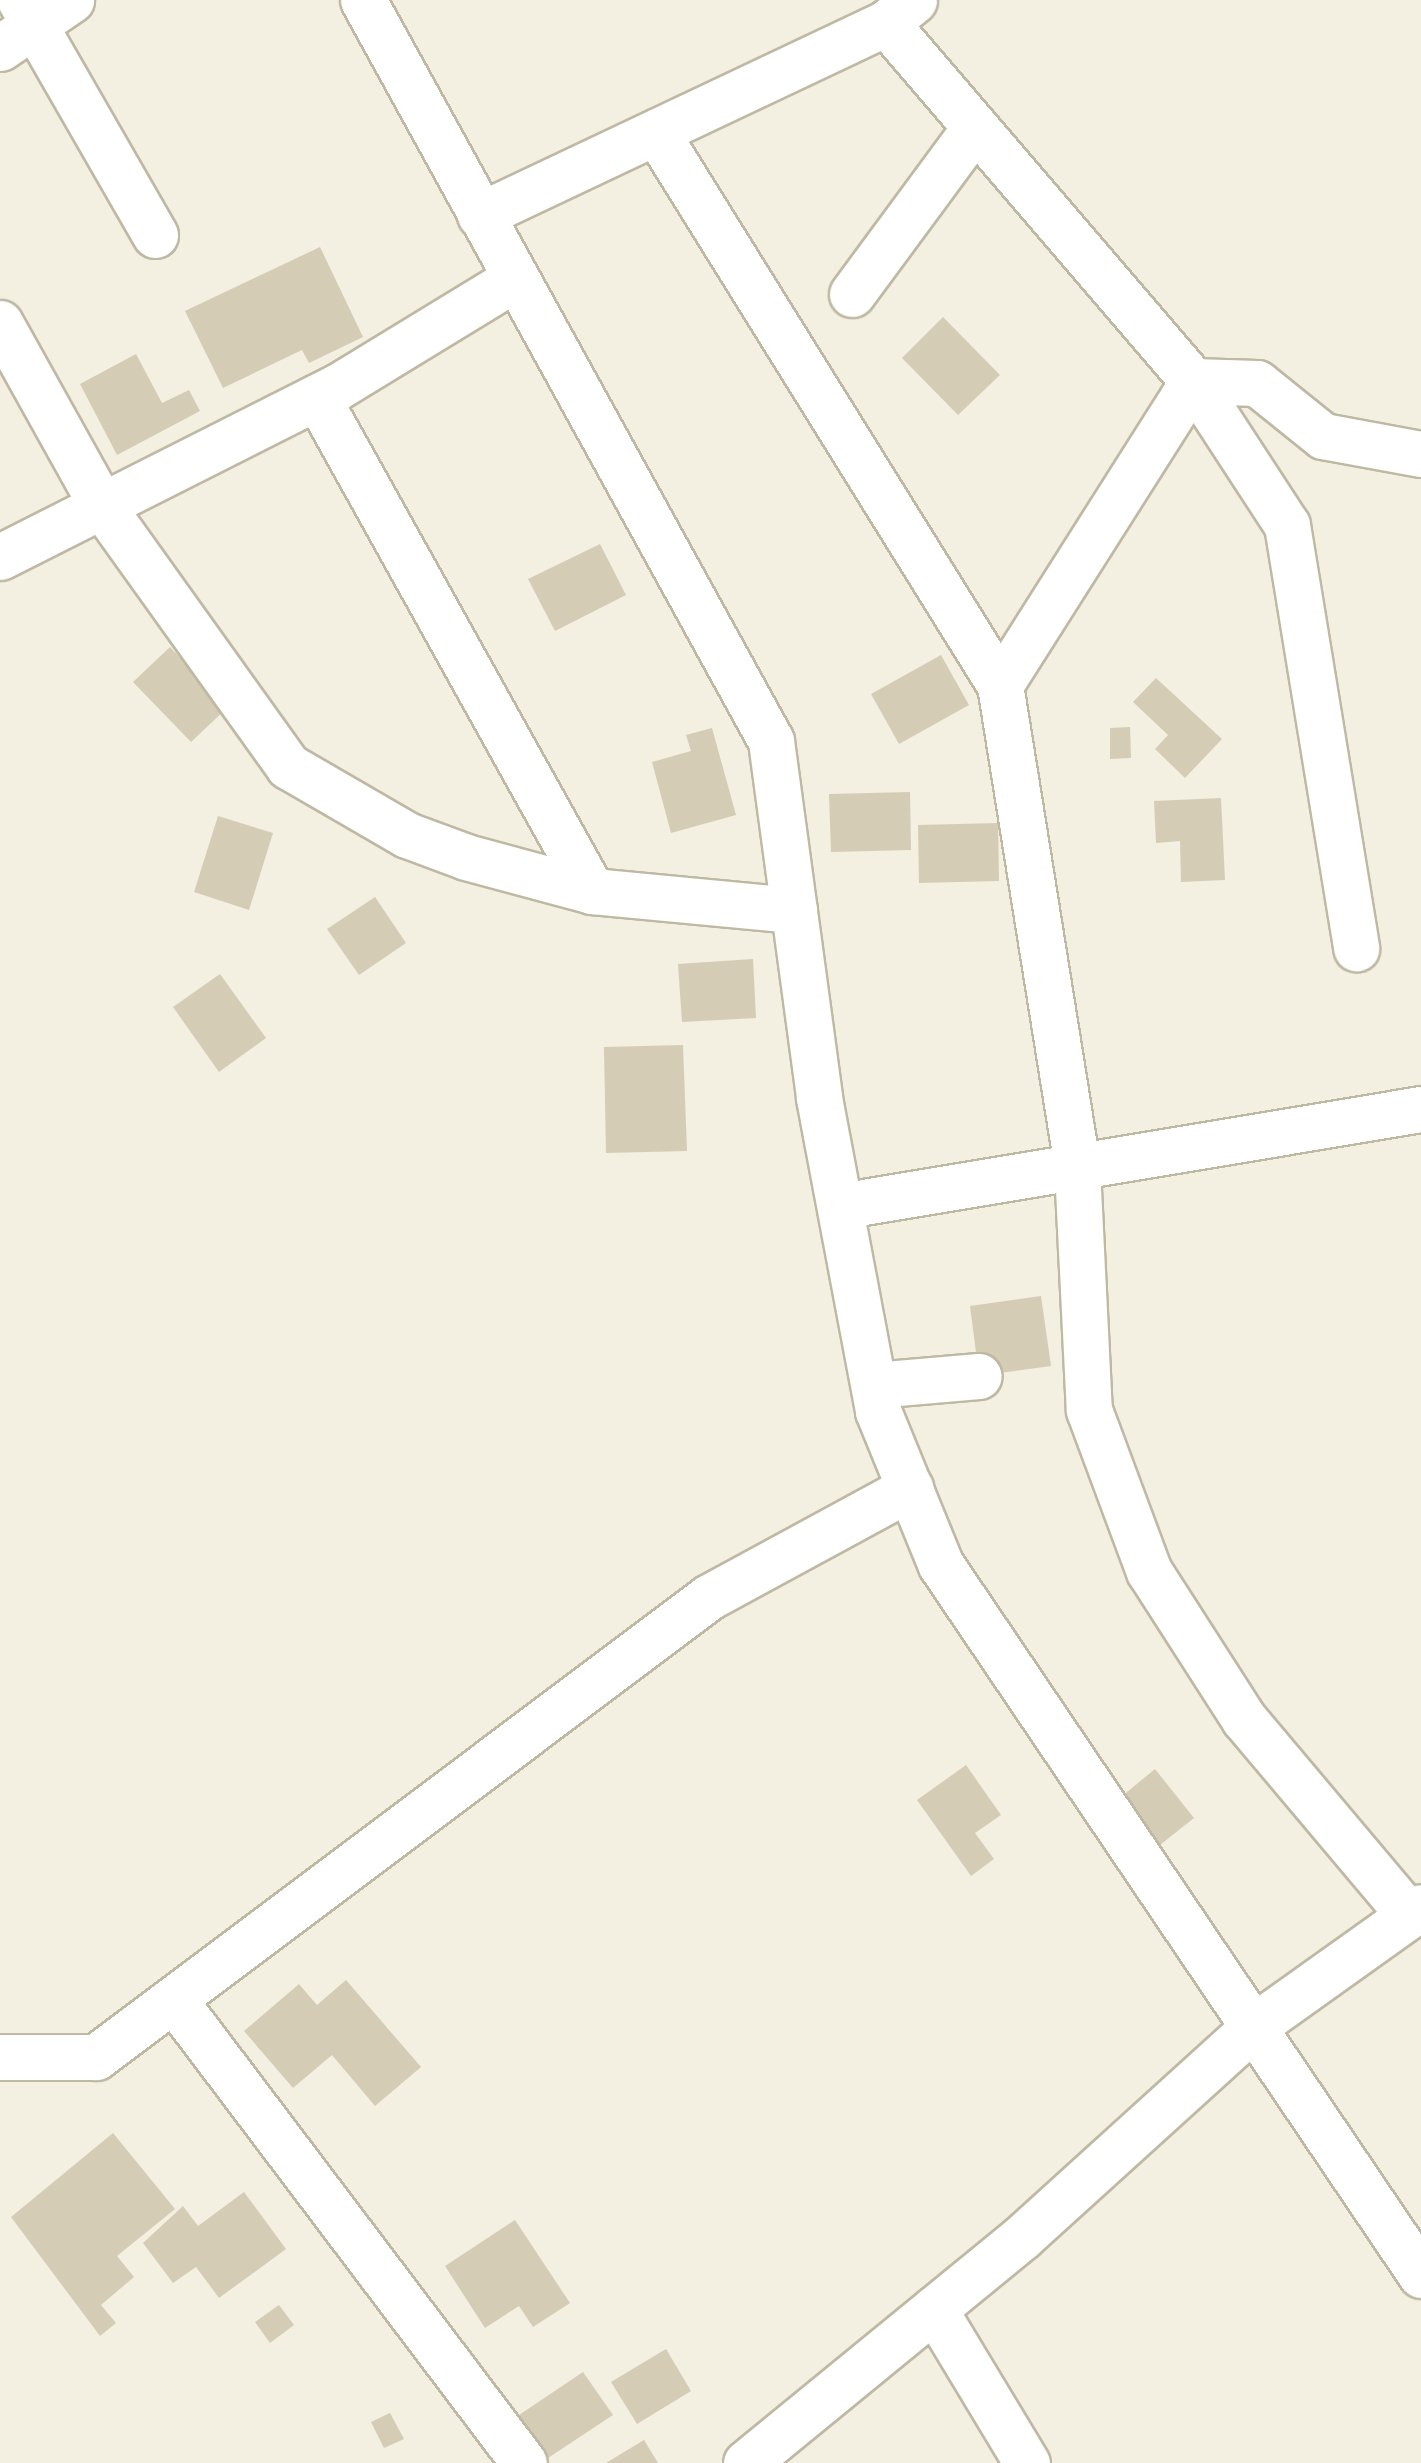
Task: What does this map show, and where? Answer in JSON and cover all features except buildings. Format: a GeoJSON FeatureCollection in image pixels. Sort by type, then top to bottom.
{"type":"FeatureCollection","features":[{"type":"Feature","properties":{"kind":"street"},"geometry":{"type":"LineString","coordinates":[[71,0],[18,25],[156,235]]}},
{"type":"Feature","properties":{"kind":"street"},"geometry":{"type":"LineString","coordinates":[[363,0],[771,741],[840,1206],[874,1386],[941,1565],[1257,2024],[1421,2274]]}},
{"type":"Feature","properties":{"kind":"street"},"geometry":{"type":"LineString","coordinates":[[480,216],[900,12],[975,127],[1194,381],[1288,525],[1356,948]]}},
{"type":"Feature","properties":{"kind":"street"},"geometry":{"type":"LineString","coordinates":[[852,294],[975,127]]}},
{"type":"Feature","properties":{"kind":"street"},"geometry":{"type":"LineString","coordinates":[[656,132],[1000,685],[1078,1168],[1089,1410],[1148,1571],[1244,1718],[1415,1911],[1257,2024],[934,2309],[746,2463]]}},
{"type":"Feature","properties":{"kind":"street"},"geometry":{"type":"LineString","coordinates":[[0,557],[317,397],[514,279]]}},
{"type":"Feature","properties":{"kind":"street"},"geometry":{"type":"LineString","coordinates":[[0,323],[102,506],[288,766],[407,835],[592,891],[794,910]]}},
{"type":"Feature","properties":{"kind":"street"},"geometry":{"type":"LineString","coordinates":[[1194,381],[1257,383],[1323,436],[1421,454]]}},
{"type":"Feature","properties":{"kind":"street"},"geometry":{"type":"LineString","coordinates":[[1000,685],[1194,381]]}},
{"type":"Feature","properties":{"kind":"street"},"geometry":{"type":"LineString","coordinates":[[317,397],[592,891]]}},
{"type":"Feature","properties":{"kind":"street"},"geometry":{"type":"LineString","coordinates":[[840,1206],[1421,1109]]}},
{"type":"Feature","properties":{"kind":"street"},"geometry":{"type":"LineString","coordinates":[[874,1386],[979,1376]]}},
{"type":"Feature","properties":{"kind":"street"},"geometry":{"type":"LineString","coordinates":[[0,2057],[96,2057],[177,2004],[709,1597],[910,1488]]}},
{"type":"Feature","properties":{"kind":"street"},"geometry":{"type":"LineString","coordinates":[[177,2004],[524,2463]]}},
{"type":"Feature","properties":{"kind":"street"},"geometry":{"type":"LineString","coordinates":[[934,2309],[1026,2463]]}}]}
